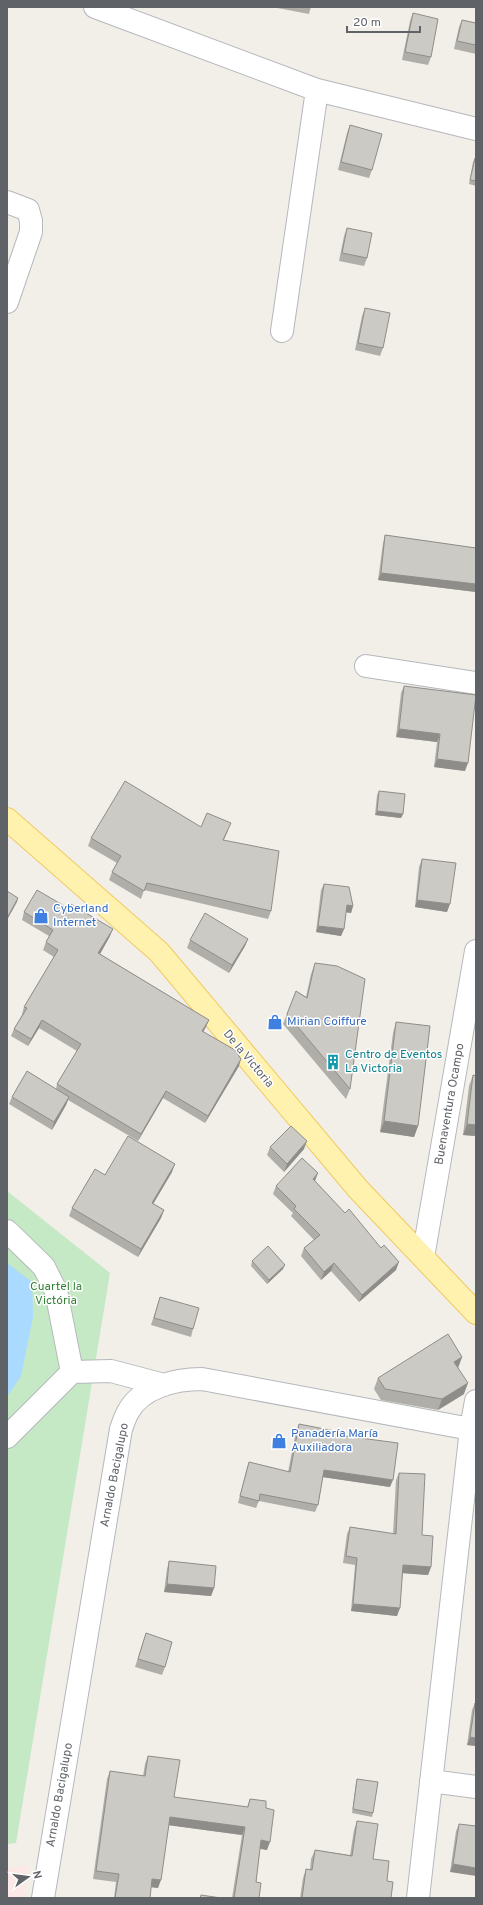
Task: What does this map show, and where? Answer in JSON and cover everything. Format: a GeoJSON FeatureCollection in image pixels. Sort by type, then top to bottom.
{"type":"FeatureCollection","features":[{"type":"Feature","properties":{"kind":"main road","name":"De la Victoria"},"geometry":{"type":"LineString","coordinates":[[7,819],[159,952],[358,1189],[476,1313]]}},
{"type":"Feature","properties":{"kind":"street"},"geometry":{"type":"LineString","coordinates":[[95,7],[316,90],[476,128]]}},
{"type":"Feature","properties":{"kind":"street"},"geometry":{"type":"LineString","coordinates":[[282,331],[316,90]]}},
{"type":"Feature","properties":{"kind":"street"},"geometry":{"type":"LineString","coordinates":[[7,202],[28,210],[31,221],[31,232],[7,302]]}},
{"type":"Feature","properties":{"kind":"street"},"geometry":{"type":"LineString","coordinates":[[366,666],[476,683]]}},
{"type":"Feature","properties":{"kind":"street","name":"Buenaventura Ocampo"},"geometry":{"type":"LineString","coordinates":[[423,1257],[476,951]]}},
{"type":"Feature","properties":{"kind":"street"},"geometry":{"type":"LineString","coordinates":[[7,1231],[44,1267],[56,1291],[72,1372]]}},
{"type":"Feature","properties":{"kind":"street"},"geometry":{"type":"LineString","coordinates":[[7,1437],[72,1372],[111,1372],[164,1385]]}},
{"type":"Feature","properties":{"kind":"street","name":"Arnaldo Bacigalupo"},"geometry":{"type":"LineString","coordinates":[[43,1898],[121,1429],[128,1411],[136,1401],[151,1390],[173,1382],[202,1379],[474,1430]]}},
{"type":"Feature","properties":{"kind":"street"},"geometry":{"type":"LineString","coordinates":[[418,1898],[474,1430],[476,1401]]}},
{"type":"Feature","properties":{"kind":"street"},"geometry":{"type":"LineString","coordinates":[[431,1781],[476,1787]]}},
{"type":"Feature","properties":{"kind":"shaded area"},"geometry":{"type":"Polygon","coordinates":[[[28,1865],[24,1898],[7,1898],[7,1868],[28,1865]]]}},
{"type":"Feature","properties":{"kind":"green space","name":"Cuartel la Victória"},"geometry":{"type":"Polygon","coordinates":[[[7,1191],[110,1273],[16,1843],[7,1844],[7,1191]]]}},
{"type":"Feature","properties":{"kind":"water"},"geometry":{"type":"Polygon","coordinates":[[[7,1263],[32,1282],[33,1317],[21,1376],[7,1397],[7,1263]]]}},
{"type":"Feature","properties":{"kind":"building"},"geometry":{"type":"Polygon","coordinates":[[[413,13],[438,19],[431,57],[405,52],[413,13]]]}},
{"type":"Feature","properties":{"kind":"building"},"geometry":{"type":"Polygon","coordinates":[[[462,20],[476,23],[476,45],[457,41],[462,20]]]}},
{"type":"Feature","properties":{"kind":"building"},"geometry":{"type":"Polygon","coordinates":[[[350,125],[382,134],[372,170],[341,162],[350,125]]]}},
{"type":"Feature","properties":{"kind":"building"},"geometry":{"type":"Polygon","coordinates":[[[476,158],[476,181],[470,180],[476,158]]]}},
{"type":"Feature","properties":{"kind":"building"},"geometry":{"type":"Polygon","coordinates":[[[347,228],[372,233],[367,258],[342,253],[347,228]]]}},
{"type":"Feature","properties":{"kind":"building"},"geometry":{"type":"Polygon","coordinates":[[[365,308],[390,313],[383,348],[358,343],[365,308]]]}},
{"type":"Feature","properties":{"kind":"building"},"geometry":{"type":"Polygon","coordinates":[[[385,535],[476,548],[476,584],[381,573],[385,535]]]}},
{"type":"Feature","properties":{"kind":"building"},"geometry":{"type":"Polygon","coordinates":[[[404,686],[476,695],[468,763],[437,759],[440,734],[399,729],[404,686]]]}},
{"type":"Feature","properties":{"kind":"building"},"geometry":{"type":"Polygon","coordinates":[[[125,781],[201,827],[207,813],[231,823],[223,840],[279,851],[271,911],[147,883],[144,891],[112,872],[121,856],[91,838],[125,781]]]}},
{"type":"Feature","properties":{"kind":"building"},"geometry":{"type":"Polygon","coordinates":[[[379,791],[405,794],[403,814],[377,811],[379,791]]]}},
{"type":"Feature","properties":{"kind":"building"},"geometry":{"type":"Polygon","coordinates":[[[422,859],[456,863],[450,904],[417,900],[422,859]]]}},
{"type":"Feature","properties":{"kind":"building"},"geometry":{"type":"Polygon","coordinates":[[[324,884],[349,887],[353,906],[347,905],[344,929],[318,926],[324,884]]]}},
{"type":"Feature","properties":{"kind":"building"},"geometry":{"type":"Polygon","coordinates":[[[37,890],[66,907],[69,903],[113,929],[98,953],[209,1020],[202,1031],[235,1050],[241,1059],[208,1116],[166,1091],[141,1134],[57,1084],[81,1044],[42,1020],[31,1039],[14,1029],[27,1008],[24,1007],[58,950],[46,942],[53,930],[24,912],[37,890]]]}},
{"type":"Feature","properties":{"kind":"building"},"geometry":{"type":"Polygon","coordinates":[[[7,891],[18,898],[7,918],[7,891]]]}},
{"type":"Feature","properties":{"kind":"building"},"geometry":{"type":"Polygon","coordinates":[[[205,913],[248,939],[232,965],[190,940],[205,913]]]}},
{"type":"Feature","properties":{"kind":"building","name":"Centro de Eventos La Victoria"},"geometry":{"type":"Polygon","coordinates":[[[315,963],[337,966],[365,979],[350,1089],[287,1014],[296,991],[307,998],[315,963]]]}},
{"type":"Feature","properties":{"kind":"building"},"geometry":{"type":"Polygon","coordinates":[[[396,1022],[430,1026],[418,1126],[384,1121],[396,1022]]]}},
{"type":"Feature","properties":{"kind":"building"},"geometry":{"type":"Polygon","coordinates":[[[27,1071],[69,1097],[54,1122],[12,1097],[27,1071]]]}},
{"type":"Feature","properties":{"kind":"building"},"geometry":{"type":"Polygon","coordinates":[[[473,1075],[476,1076],[476,1125],[467,1124],[473,1075]]]}},
{"type":"Feature","properties":{"kind":"building"},"geometry":{"type":"Polygon","coordinates":[[[291,1126],[307,1141],[287,1164],[270,1147],[291,1126]]]}},
{"type":"Feature","properties":{"kind":"building"},"geometry":{"type":"Polygon","coordinates":[[[128,1136],[175,1164],[152,1203],[164,1210],[141,1249],[72,1208],[95,1169],[105,1175],[128,1136]]]}},
{"type":"Feature","properties":{"kind":"building"},"geometry":{"type":"Polygon","coordinates":[[[302,1158],[318,1173],[313,1179],[345,1213],[349,1209],[381,1248],[384,1245],[399,1262],[362,1295],[334,1263],[324,1272],[304,1248],[320,1235],[294,1209],[296,1206],[276,1186],[302,1158]]]}},
{"type":"Feature","properties":{"kind":"building"},"geometry":{"type":"Polygon","coordinates":[[[268,1246],[285,1265],[269,1280],[252,1261],[268,1246]]]}},
{"type":"Feature","properties":{"kind":"building"},"geometry":{"type":"Polygon","coordinates":[[[160,1297],[199,1308],[193,1329],[154,1318],[160,1297]]]}},
{"type":"Feature","properties":{"kind":"building"},"geometry":{"type":"Polygon","coordinates":[[[448,1334],[462,1357],[454,1362],[468,1383],[442,1399],[385,1389],[378,1378],[448,1334]]]}},
{"type":"Feature","properties":{"kind":"building"},"geometry":{"type":"Polygon","coordinates":[[[299,1424],[345,1433],[345,1436],[398,1443],[393,1480],[324,1470],[318,1505],[260,1494],[259,1501],[240,1496],[249,1462],[290,1472],[299,1424]]]}},
{"type":"Feature","properties":{"kind":"building"},"geometry":{"type":"Polygon","coordinates":[[[399,1473],[425,1474],[422,1535],[433,1536],[431,1567],[403,1565],[400,1608],[353,1604],[357,1558],[346,1556],[350,1527],[396,1534],[399,1473]]]}},
{"type":"Feature","properties":{"kind":"building"},"geometry":{"type":"Polygon","coordinates":[[[169,1561],[216,1566],[214,1588],[167,1584],[169,1561]]]}},
{"type":"Feature","properties":{"kind":"building"},"geometry":{"type":"Polygon","coordinates":[[[146,1633],[172,1642],[165,1667],[138,1659],[146,1633]]]}},
{"type":"Feature","properties":{"kind":"building"},"geometry":{"type":"Polygon","coordinates":[[[476,1703],[476,1738],[470,1737],[476,1703]]]}},
{"type":"Feature","properties":{"kind":"building"},"geometry":{"type":"Polygon","coordinates":[[[148,1756],[180,1760],[174,1797],[248,1807],[250,1799],[266,1801],[266,1808],[274,1810],[270,1842],[261,1840],[256,1882],[261,1883],[259,1898],[234,1898],[245,1827],[170,1817],[161,1880],[152,1879],[150,1898],[115,1898],[119,1874],[96,1871],[110,1771],[145,1776],[148,1756]]]}},
{"type":"Feature","properties":{"kind":"building"},"geometry":{"type":"Polygon","coordinates":[[[357,1779],[378,1782],[373,1813],[353,1809],[357,1779]]]}},
{"type":"Feature","properties":{"kind":"building"},"geometry":{"type":"Polygon","coordinates":[[[357,1821],[378,1824],[373,1859],[389,1861],[387,1881],[393,1882],[391,1898],[302,1898],[306,1869],[312,1870],[315,1850],[352,1856],[357,1821]]]}},
{"type":"Feature","properties":{"kind":"building"},"geometry":{"type":"Polygon","coordinates":[[[459,1824],[476,1826],[476,1868],[453,1864],[459,1824]]]}},
{"type":"Feature","properties":{"kind":"building"},"geometry":{"type":"Polygon","coordinates":[[[201,1895],[221,1898],[200,1898],[201,1895]]]}},
{"type":"Feature","properties":{"kind":"place","name":"Cyberland Internet"},"geometry":{"type":"Point","coordinates":[41,916]}},
{"type":"Feature","properties":{"kind":"place","name":"Mirian Coiffure"},"geometry":{"type":"Point","coordinates":[275,1022]}},
{"type":"Feature","properties":{"kind":"place","name":"Centro de Eventos La Victoria"},"geometry":{"type":"Point","coordinates":[333,1062]}},
{"type":"Feature","properties":{"kind":"place","name":"Panadería María Auxiliadora"},"geometry":{"type":"Point","coordinates":[279,1441]}}]}
